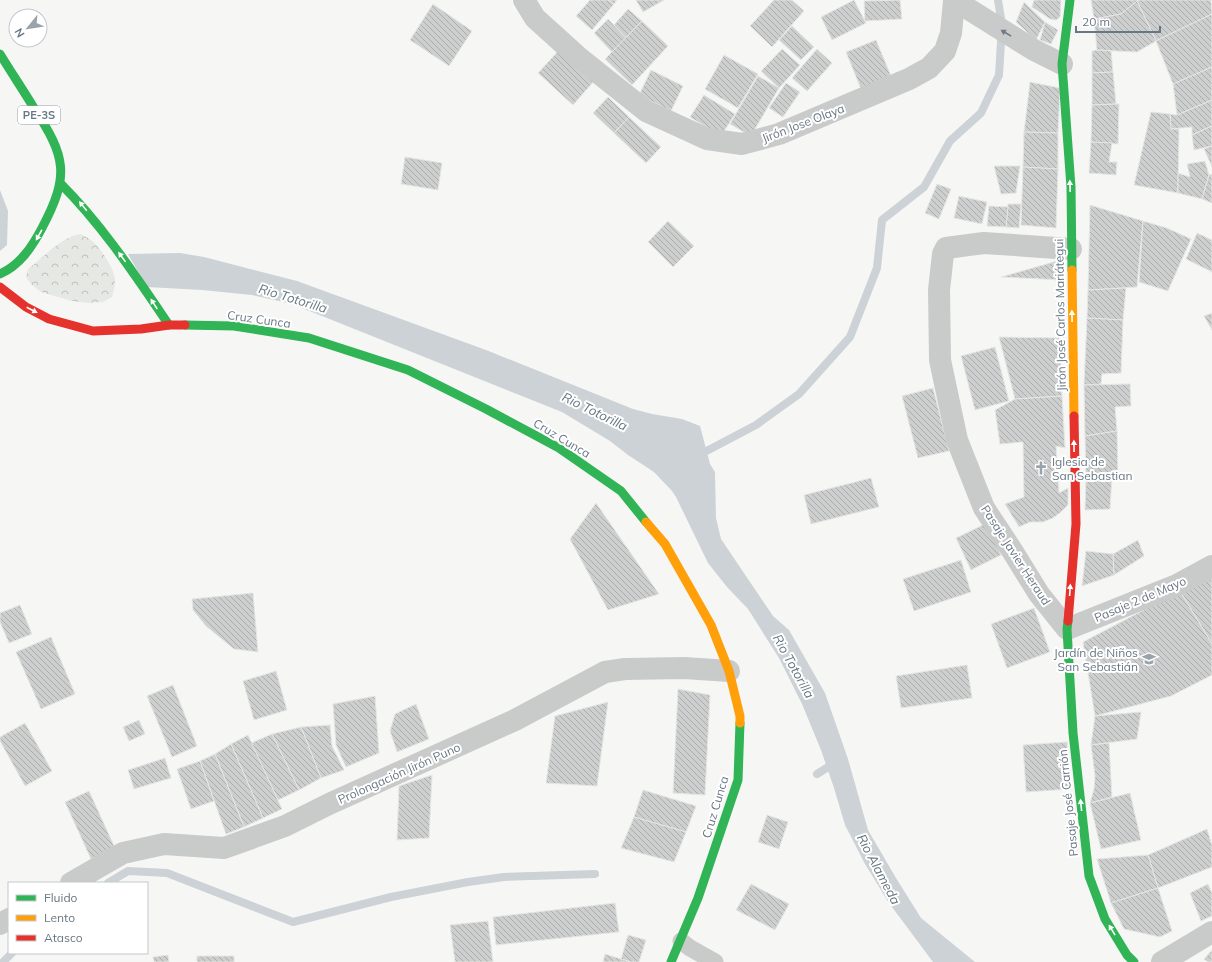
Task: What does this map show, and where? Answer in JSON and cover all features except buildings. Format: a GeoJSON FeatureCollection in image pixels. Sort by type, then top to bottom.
{"type":"FeatureCollection","features":[{"type":"Feature","properties":{"kind":"main road","name":"Jirón José Carlos Mariátegui"},"geometry":{"type":"LineString","coordinates":[[1067,629],[1076,524],[1071,187],[1062,64],[1070,0]]}},
{"type":"Feature","properties":{"kind":"main road","name":"PE-3S"},"geometry":{"type":"LineString","coordinates":[[0,54],[54,138],[61,165],[60,182],[56,203],[32,246],[18,264],[0,274]]}},
{"type":"Feature","properties":{"kind":"main road"},"geometry":{"type":"LineString","coordinates":[[60,182],[77,199],[104,232],[169,325]]}},
{"type":"Feature","properties":{"kind":"main road","name":"Cruz Cunca"},"geometry":{"type":"LineString","coordinates":[[0,287],[26,307],[49,319],[93,331],[141,329],[169,325],[234,326],[316,340],[408,370],[559,448],[621,491],[665,544],[710,625],[729,670],[740,716],[738,780],[698,898],[671,962]]}},
{"type":"Feature","properties":{"kind":"main road","name":"Pasaje José Carrión"},"geometry":{"type":"LineString","coordinates":[[1067,629],[1072,733],[1089,876],[1105,920],[1127,955],[1134,962]]}},
{"type":"Feature","properties":{"kind":"street","name":"Jirón Jose Olaya"},"geometry":{"type":"LineString","coordinates":[[524,0],[535,18],[577,56],[646,111],[707,139],[742,144],[779,134],[908,79],[929,68],[945,51],[951,33],[954,0]]}},
{"type":"Feature","properties":{"kind":"street"},"geometry":{"type":"LineString","coordinates":[[954,0],[1034,50],[1062,64]]}},
{"type":"Feature","properties":{"kind":"street","name":"Pasaje Javier Heraud"},"geometry":{"type":"LineString","coordinates":[[1067,629],[1039,594],[984,508],[957,440],[940,360],[939,290],[943,254],[946,248],[984,243],[1071,249]]}},
{"type":"Feature","properties":{"kind":"street","name":"Pasaje 2 de Mayo"},"geometry":{"type":"LineString","coordinates":[[1067,629],[1177,585],[1212,566]]}},
{"type":"Feature","properties":{"kind":"street","name":"Prolongación Jirón Puno"},"geometry":{"type":"LineString","coordinates":[[73,882],[122,853],[164,844],[224,848],[285,826],[329,804],[515,720],[605,672],[625,669],[684,668],[729,670]]}},
{"type":"Feature","properties":{"kind":"street"},"geometry":{"type":"LineString","coordinates":[[1162,962],[1212,932]]}},
{"type":"Feature","properties":{"kind":"lane"},"geometry":{"type":"LineString","coordinates":[[681,941],[690,948],[715,962]]}},
{"type":"Feature","properties":{"kind":"green space"},"geometry":{"type":"Polygon","coordinates":[[[81,234],[96,244],[113,271],[115,281],[112,297],[103,302],[87,303],[72,301],[41,292],[31,284],[26,277],[28,269],[53,248],[67,239],[81,234]]]}},
{"type":"Feature","properties":{"kind":"water"},"geometry":{"type":"Polygon","coordinates":[[[0,190],[8,211],[7,245],[0,251],[0,190]]]}},
{"type":"Feature","properties":{"kind":"water"},"geometry":{"type":"Polygon","coordinates":[[[180,253],[204,257],[297,281],[486,350],[633,409],[682,419],[700,426],[710,464],[715,472],[716,518],[721,539],[773,616],[789,630],[825,693],[848,759],[868,830],[921,918],[975,962],[933,962],[889,903],[865,864],[845,825],[821,750],[802,704],[779,658],[748,609],[727,587],[708,563],[676,497],[654,472],[610,441],[562,412],[292,304],[252,295],[147,287],[128,254],[180,253]]]}},
{"type":"Feature","properties":{"kind":"waterway"},"geometry":{"type":"LineString","coordinates":[[697,456],[756,425],[799,394],[850,337],[877,268],[882,220],[924,187],[950,141],[981,113],[999,75],[1002,25],[998,0]]}},
{"type":"Feature","properties":{"kind":"waterway"},"geometry":{"type":"LineString","coordinates":[[817,774],[836,762]]}},
{"type":"Feature","properties":{"kind":"waterway"},"geometry":{"type":"LineString","coordinates":[[110,882],[128,871],[167,873],[293,922],[391,897],[468,882],[504,877],[595,874]]}},
{"type":"Feature","properties":{"kind":"waterway"},"geometry":{"type":"LineString","coordinates":[[3,962],[11,954]]}},
{"type":"Feature","properties":{"kind":"traffic: fast"},"geometry":{"type":"LineString","coordinates":[[1070,0],[1062,64],[1071,187],[1072,270]]}},
{"type":"Feature","properties":{"kind":"traffic: fast"},"geometry":{"type":"LineString","coordinates":[[0,54],[45,125],[53,140],[60,166],[60,180],[57,194],[51,210],[38,235],[25,255],[14,266],[0,274]]}},
{"type":"Feature","properties":{"kind":"traffic: fast"},"geometry":{"type":"LineString","coordinates":[[60,183],[76,199],[131,269],[169,325]]}},
{"type":"Feature","properties":{"kind":"traffic: fast"},"geometry":{"type":"LineString","coordinates":[[185,325],[234,326],[309,338],[408,370],[559,448],[621,491],[646,522]]}},
{"type":"Feature","properties":{"kind":"traffic: fast"},"geometry":{"type":"LineString","coordinates":[[1068,621],[1067,629],[1073,733],[1089,876],[1105,919],[1127,955],[1134,962]]}},
{"type":"Feature","properties":{"kind":"traffic: fast"},"geometry":{"type":"LineString","coordinates":[[671,962],[698,898],[738,780],[740,723]]}},
{"type":"Feature","properties":{"kind":"traffic: slow"},"geometry":{"type":"LineString","coordinates":[[1072,270],[1074,416]]}},
{"type":"Feature","properties":{"kind":"traffic: slow"},"geometry":{"type":"LineString","coordinates":[[646,522],[665,544],[711,625],[729,671],[740,716],[740,723]]}},
{"type":"Feature","properties":{"kind":"traffic: jam"},"geometry":{"type":"LineString","coordinates":[[0,287],[26,307],[49,319],[93,331],[185,325]]}},
{"type":"Feature","properties":{"kind":"traffic: jam"},"geometry":{"type":"LineString","coordinates":[[1068,621],[1076,524],[1074,416]]}},
{"type":"Feature","properties":{"kind":"place","name":"Iglesia de San Sebastian"},"geometry":{"type":"Point","coordinates":[1041,468]}},
{"type":"Feature","properties":{"kind":"place","name":"Jardín de Niños San Sebastián"},"geometry":{"type":"Point","coordinates":[1149,659]}},
{"type":"Feature","properties":{"kind":"water label","name":"Rio Totorilla"},"geometry":{"type":"Point","coordinates":[293,298]}},
{"type":"Feature","properties":{"kind":"water label","name":"Rio Totorilla"},"geometry":{"type":"Point","coordinates":[595,411]}},
{"type":"Feature","properties":{"kind":"water label","name":"Rio Totorilla"},"geometry":{"type":"Point","coordinates":[794,666]}},
{"type":"Feature","properties":{"kind":"water label","name":"Rio Alameda"},"geometry":{"type":"Point","coordinates":[879,869]}}]}
